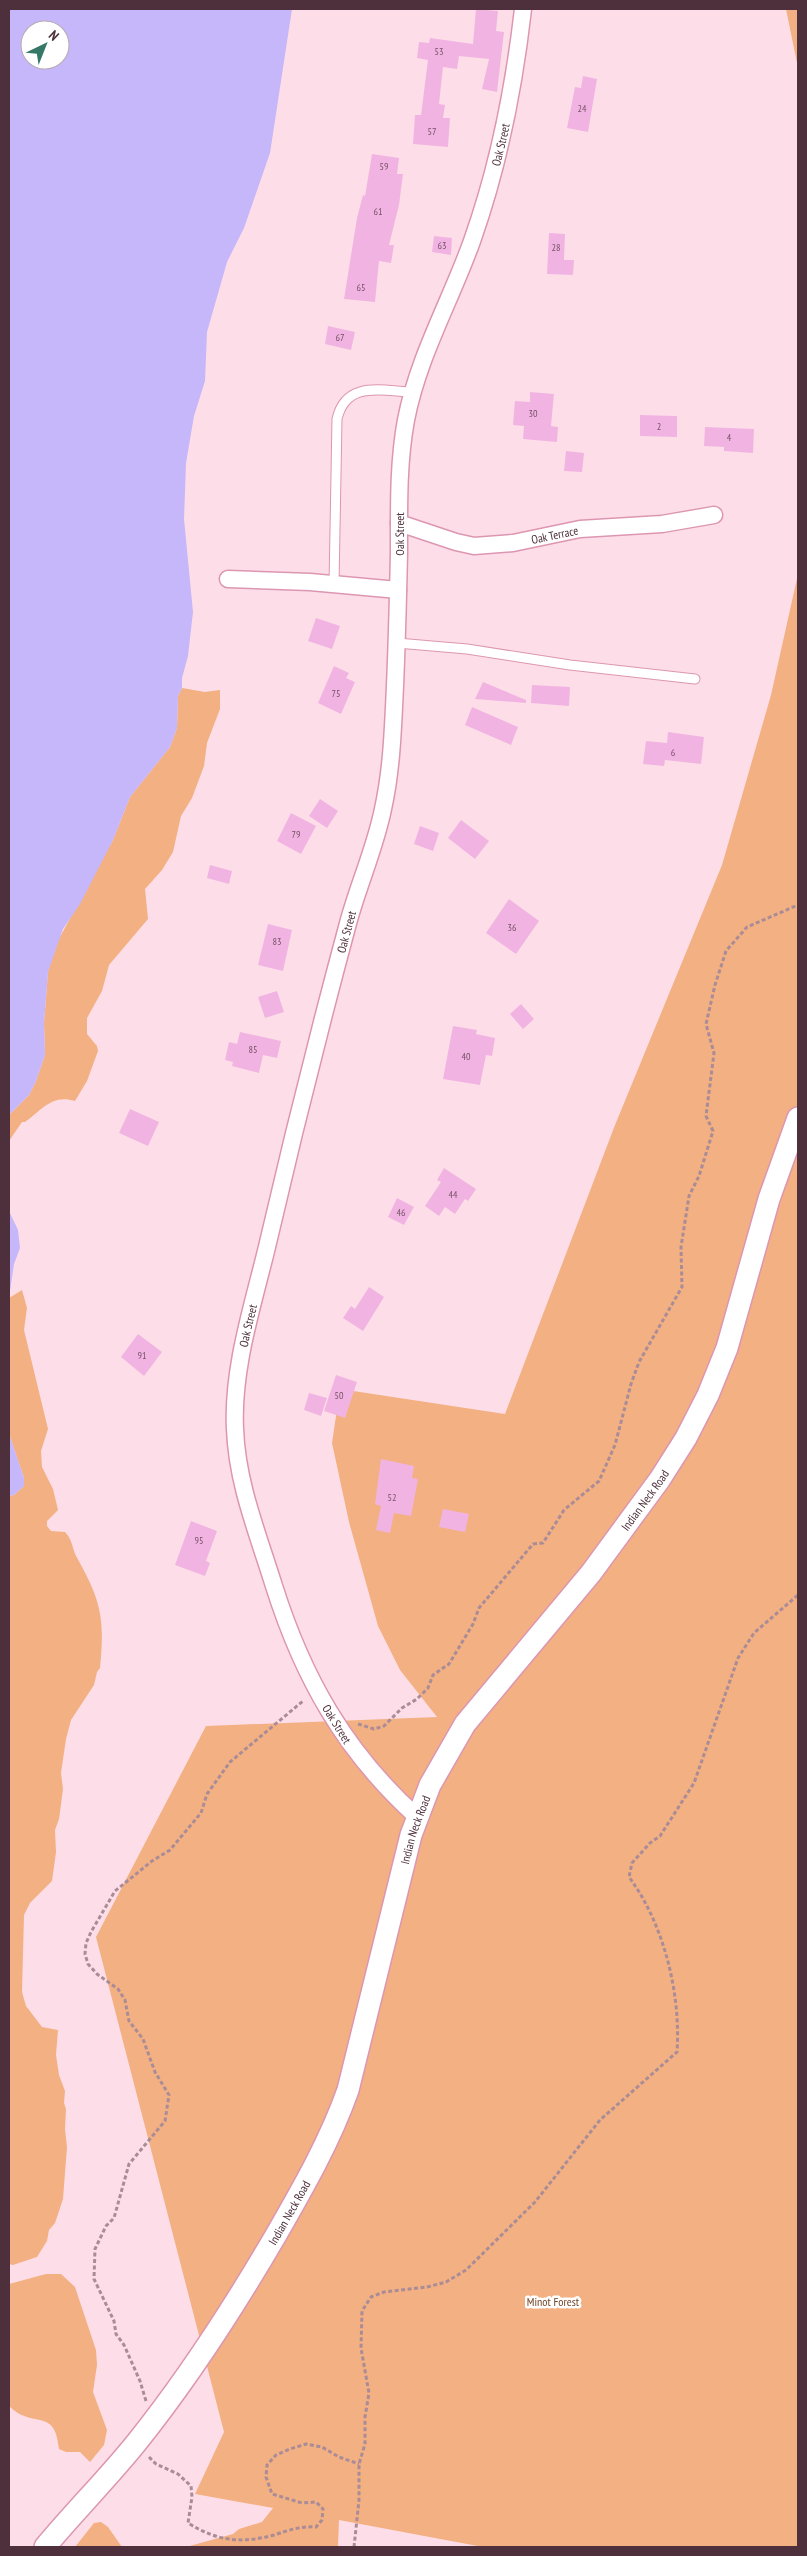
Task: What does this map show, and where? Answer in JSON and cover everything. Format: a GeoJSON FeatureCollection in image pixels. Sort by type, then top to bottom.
{"type":"FeatureCollection","features":[{"type":"Feature","properties":{"kind":"street","name":"Oak Street"},"geometry":{"type":"LineString","coordinates":[[417,1817],[381,1784],[361,1760],[319,1694],[301,1661],[288,1631],[252,1520],[237,1457],[234,1412],[247,1327],[294,1129],[350,915],[384,804],[393,739],[403,442],[413,392],[468,252],[488,192],[509,106],[524,9]]}},
{"type":"Feature","properties":{"kind":"street","name":"Oak Terrace"},"geometry":{"type":"LineString","coordinates":[[399,523],[474,546],[513,543],[580,529],[662,524],[714,515]]}},
{"type":"Feature","properties":{"kind":"street"},"geometry":{"type":"LineString","coordinates":[[228,579],[398,590]]}},
{"type":"Feature","properties":{"kind":"street","name":"Indian Neck Road"},"geometry":{"type":"LineString","coordinates":[[45,2547],[136,2443],[199,2359],[239,2298],[302,2190],[341,2112],[361,2044],[395,1896],[417,1817],[438,1769],[465,1724],[591,1573],[660,1479],[686,1438],[708,1395],[727,1348],[769,1199],[798,1118]]}},
{"type":"Feature","properties":{"kind":"lane"},"geometry":{"type":"LineString","coordinates":[[334,585],[337,419],[340,408],[344,400],[360,390],[413,392]]}},
{"type":"Feature","properties":{"kind":"lane"},"geometry":{"type":"LineString","coordinates":[[397,643],[467,649],[570,665],[695,679]]}},
{"type":"Feature","properties":{"kind":"path"},"geometry":{"type":"LineString","coordinates":[[353,1719],[360,1725],[374,1729],[384,1726],[402,1708],[417,1699],[428,1688],[433,1675],[448,1664],[473,1624],[479,1608],[533,1544],[543,1543],[564,1510],[599,1481],[615,1445],[631,1384],[639,1362],[682,1287],[681,1248],[689,1196],[699,1176],[713,1131],[706,1116],[714,1053],[706,1024],[715,985],[726,951],[747,926],[798,905]]}},
{"type":"Feature","properties":{"kind":"path"},"geometry":{"type":"LineString","coordinates":[[354,2547],[359,2464],[365,2444],[365,2417],[369,2393],[361,2348],[362,2311],[371,2297],[400,2289],[428,2287],[446,2282],[466,2270],[535,2202],[600,2120],[677,2052],[676,2002],[667,1959],[642,1895],[629,1877],[632,1863],[660,1836],[694,1783],[738,1658],[754,1633],[798,1595]]}},
{"type":"Feature","properties":{"kind":"path"},"geometry":{"type":"LineString","coordinates":[[155,2418],[146,2403],[140,2381],[124,2345],[116,2334],[114,2321],[94,2279],[95,2249],[106,2226],[114,2218],[129,2164],[165,2121],[169,2096],[155,2072],[143,2038],[129,2021],[125,2000],[118,1989],[97,1974],[88,1964],[85,1954],[86,1943],[115,1891],[152,1861],[170,1850],[201,1813],[207,1794],[235,1758],[303,1701],[319,1694]]}},
{"type":"Feature","properties":{"kind":"path"},"geometry":{"type":"LineString","coordinates":[[136,2443],[156,2464],[178,2474],[191,2486],[192,2497],[188,2523],[203,2533],[228,2541],[272,2536],[302,2526],[316,2527],[322,2520],[323,2509],[316,2502],[302,2503],[272,2494],[266,2477],[267,2465],[276,2455],[306,2444],[322,2447],[339,2457],[359,2464]]}},
{"type":"Feature","properties":{"kind":"green space"},"geometry":{"type":"Polygon","coordinates":[[[786,9],[798,9],[798,68],[786,9]]]}},
{"type":"Feature","properties":{"kind":"green space","name":"Minot Forest"},"geometry":{"type":"Polygon","coordinates":[[[798,574],[798,2547],[483,2547],[339,2520],[338,2547],[186,2547],[233,2534],[239,2529],[262,2522],[273,2508],[195,2494],[224,2432],[96,1937],[206,1726],[437,1717],[400,1670],[378,1626],[349,1522],[332,1443],[340,1389],[505,1414],[615,1125],[722,865],[771,695],[798,574]]]}},
{"type":"Feature","properties":{"kind":"green space"},"geometry":{"type":"Polygon","coordinates":[[[182,688],[205,692],[220,690],[220,709],[207,743],[204,766],[192,798],[181,816],[173,852],[162,870],[145,889],[148,919],[109,965],[102,991],[87,1018],[87,1034],[97,1046],[98,1051],[87,1081],[75,1101],[67,1099],[48,1104],[25,1122],[22,1122],[9,1141],[9,1115],[29,1095],[45,1055],[44,1023],[48,972],[55,946],[113,840],[130,797],[170,747],[177,728],[178,696],[182,688]]]}},
{"type":"Feature","properties":{"kind":"green space"},"geometry":{"type":"Polygon","coordinates":[[[22,1290],[27,1308],[24,1330],[48,1429],[41,1451],[42,1467],[53,1489],[58,1510],[47,1521],[47,1526],[51,1531],[65,1532],[69,1537],[96,1598],[102,1636],[100,1668],[94,1685],[71,1720],[66,1739],[61,1773],[63,1789],[59,1819],[55,1830],[56,1852],[52,1881],[30,1903],[24,1915],[22,1992],[26,2006],[42,2027],[58,2030],[56,2055],[59,2075],[65,2091],[64,2103],[66,2109],[65,2129],[67,2147],[63,2199],[55,2223],[49,2230],[47,2241],[37,2257],[13,2265],[9,2264],[9,1496],[14,1495],[24,1486],[24,1478],[9,1434],[9,1298],[22,1290]]]}},
{"type":"Feature","properties":{"kind":"green space"},"geometry":{"type":"Polygon","coordinates":[[[46,2274],[61,2274],[75,2287],[96,2350],[97,2365],[93,2392],[107,2430],[104,2445],[90,2462],[80,2452],[66,2452],[59,2449],[57,2436],[48,2423],[26,2417],[9,2406],[9,2284],[46,2274]]]}},
{"type":"Feature","properties":{"kind":"green space"},"geometry":{"type":"Polygon","coordinates":[[[101,2522],[108,2527],[122,2547],[75,2547],[94,2523],[101,2522]]]}},
{"type":"Feature","properties":{"kind":"shaded area"},"geometry":{"type":"Polygon","coordinates":[[[9,9],[292,9],[270,153],[244,228],[227,262],[207,332],[205,381],[194,416],[186,463],[184,519],[193,612],[188,656],[182,678],[182,688],[178,696],[177,728],[170,747],[130,797],[113,840],[80,904],[63,929],[48,972],[44,1023],[45,1055],[29,1095],[9,1115],[9,9]]]}},
{"type":"Feature","properties":{"kind":"shaded area"},"geometry":{"type":"Polygon","coordinates":[[[9,1211],[18,1230],[20,1248],[14,1264],[9,1298],[9,1211]]]}},
{"type":"Feature","properties":{"kind":"shaded area"},"geometry":{"type":"Polygon","coordinates":[[[9,1434],[24,1478],[24,1486],[14,1495],[9,1496],[9,1434]]]}},
{"type":"Feature","properties":{"kind":"building"},"geometry":{"type":"Polygon","coordinates":[[[476,9],[498,11],[496,31],[504,32],[497,92],[482,89],[489,59],[459,56],[457,69],[443,67],[439,104],[445,105],[443,118],[450,118],[448,147],[413,144],[415,115],[421,115],[428,60],[417,58],[419,42],[429,43],[430,38],[473,44],[476,9]]]}},
{"type":"Feature","properties":{"kind":"building"},"geometry":{"type":"Polygon","coordinates":[[[583,76],[597,79],[588,132],[567,128],[575,87],[581,88],[583,76]]]}},
{"type":"Feature","properties":{"kind":"building"},"geometry":{"type":"Polygon","coordinates":[[[372,154],[399,158],[397,174],[403,174],[399,205],[389,245],[394,245],[391,263],[379,261],[375,302],[344,299],[357,218],[363,195],[365,196],[372,154]]]}},
{"type":"Feature","properties":{"kind":"building"},"geometry":{"type":"Polygon","coordinates":[[[549,233],[565,234],[564,260],[574,260],[573,275],[547,274],[549,233]]]}},
{"type":"Feature","properties":{"kind":"building"},"geometry":{"type":"Polygon","coordinates":[[[434,236],[452,238],[451,255],[432,252],[434,236]]]}},
{"type":"Feature","properties":{"kind":"building"},"geometry":{"type":"Polygon","coordinates":[[[328,326],[355,332],[351,350],[325,344],[328,326]]]}},
{"type":"Feature","properties":{"kind":"building"},"geometry":{"type":"Polygon","coordinates":[[[530,392],[554,394],[551,426],[558,427],[557,442],[523,439],[524,426],[513,425],[515,401],[530,402],[530,392]]]}},
{"type":"Feature","properties":{"kind":"building"},"geometry":{"type":"Polygon","coordinates":[[[640,415],[677,416],[677,437],[640,436],[640,415]]]}},
{"type":"Feature","properties":{"kind":"building"},"geometry":{"type":"Polygon","coordinates":[[[705,427],[754,429],[753,453],[724,451],[724,447],[704,446],[705,427]]]}},
{"type":"Feature","properties":{"kind":"building"},"geometry":{"type":"Polygon","coordinates":[[[566,451],[584,453],[582,472],[564,471],[566,451]]]}},
{"type":"Feature","properties":{"kind":"building"},"geometry":{"type":"Polygon","coordinates":[[[316,618],[340,626],[332,649],[308,641],[316,618]]]}},
{"type":"Feature","properties":{"kind":"building"},"geometry":{"type":"Polygon","coordinates":[[[334,666],[349,673],[346,678],[355,682],[341,714],[318,703],[334,666]]]}},
{"type":"Feature","properties":{"kind":"building"},"geometry":{"type":"Polygon","coordinates":[[[483,682],[526,700],[526,703],[475,699],[483,682]]]}},
{"type":"Feature","properties":{"kind":"building"},"geometry":{"type":"Polygon","coordinates":[[[532,685],[570,687],[569,706],[531,703],[532,685]]]}},
{"type":"Feature","properties":{"kind":"building"},"geometry":{"type":"Polygon","coordinates":[[[472,707],[518,727],[511,745],[465,725],[472,707]]]}},
{"type":"Feature","properties":{"kind":"building"},"geometry":{"type":"Polygon","coordinates":[[[668,732],[704,737],[701,764],[665,760],[664,766],[643,764],[646,741],[667,743],[668,732]]]}},
{"type":"Feature","properties":{"kind":"building"},"geometry":{"type":"Polygon","coordinates":[[[320,799],[338,811],[327,828],[309,816],[320,799]]]}},
{"type":"Feature","properties":{"kind":"building"},"geometry":{"type":"Polygon","coordinates":[[[291,813],[316,826],[301,854],[277,841],[291,813]]]}},
{"type":"Feature","properties":{"kind":"building"},"geometry":{"type":"Polygon","coordinates":[[[461,820],[489,841],[475,859],[448,838],[461,820]]]}},
{"type":"Feature","properties":{"kind":"building"},"geometry":{"type":"Polygon","coordinates":[[[420,826],[439,833],[433,851],[414,844],[420,826]]]}},
{"type":"Feature","properties":{"kind":"building"},"geometry":{"type":"Polygon","coordinates":[[[210,865],[232,871],[229,884],[207,878],[210,865]]]}},
{"type":"Feature","properties":{"kind":"building"},"geometry":{"type":"Polygon","coordinates":[[[509,899],[539,921],[516,954],[486,933],[509,899]]]}},
{"type":"Feature","properties":{"kind":"building"},"geometry":{"type":"Polygon","coordinates":[[[268,924],[292,930],[283,971],[258,965],[268,924]]]}},
{"type":"Feature","properties":{"kind":"building"},"geometry":{"type":"Polygon","coordinates":[[[277,991],[284,1012],[265,1018],[258,997],[277,991]]]}},
{"type":"Feature","properties":{"kind":"building"},"geometry":{"type":"Polygon","coordinates":[[[521,1004],[534,1019],[523,1029],[510,1014],[521,1004]]]}},
{"type":"Feature","properties":{"kind":"building"},"geometry":{"type":"Polygon","coordinates":[[[453,1026],[477,1030],[476,1034],[495,1038],[492,1056],[486,1055],[480,1085],[443,1079],[453,1026]]]}},
{"type":"Feature","properties":{"kind":"building"},"geometry":{"type":"Polygon","coordinates":[[[240,1032],[281,1041],[277,1058],[263,1055],[259,1073],[232,1066],[233,1062],[225,1060],[229,1042],[237,1044],[240,1032]]]}},
{"type":"Feature","properties":{"kind":"building"},"geometry":{"type":"Polygon","coordinates":[[[130,1109],[159,1122],[148,1146],[119,1133],[130,1109]]]}},
{"type":"Feature","properties":{"kind":"building"},"geometry":{"type":"Polygon","coordinates":[[[444,1168],[476,1189],[468,1201],[465,1199],[455,1214],[445,1207],[439,1216],[425,1206],[441,1182],[437,1180],[444,1168]]]}},
{"type":"Feature","properties":{"kind":"building"},"geometry":{"type":"Polygon","coordinates":[[[397,1198],[414,1207],[404,1225],[388,1217],[397,1198]]]}},
{"type":"Feature","properties":{"kind":"building"},"geometry":{"type":"Polygon","coordinates":[[[369,1287],[384,1297],[363,1331],[343,1318],[351,1306],[355,1309],[369,1287]]]}},
{"type":"Feature","properties":{"kind":"building"},"geometry":{"type":"Polygon","coordinates":[[[138,1334],[162,1352],[144,1376],[121,1357],[138,1334]]]}},
{"type":"Feature","properties":{"kind":"building"},"geometry":{"type":"Polygon","coordinates":[[[336,1375],[357,1382],[345,1418],[324,1411],[336,1375]]]}},
{"type":"Feature","properties":{"kind":"building"},"geometry":{"type":"Polygon","coordinates":[[[309,1393],[327,1398],[321,1416],[304,1410],[309,1393]]]}},
{"type":"Feature","properties":{"kind":"building"},"geometry":{"type":"Polygon","coordinates":[[[381,1459],[414,1466],[412,1478],[418,1479],[411,1516],[394,1513],[390,1533],[376,1530],[381,1506],[375,1504],[381,1459]]]}},
{"type":"Feature","properties":{"kind":"building"},"geometry":{"type":"Polygon","coordinates":[[[443,1509],[469,1514],[465,1532],[439,1527],[443,1509]]]}},
{"type":"Feature","properties":{"kind":"building"},"geometry":{"type":"Polygon","coordinates":[[[191,1521],[217,1531],[206,1561],[210,1563],[205,1576],[175,1565],[191,1521]]]}}]}
